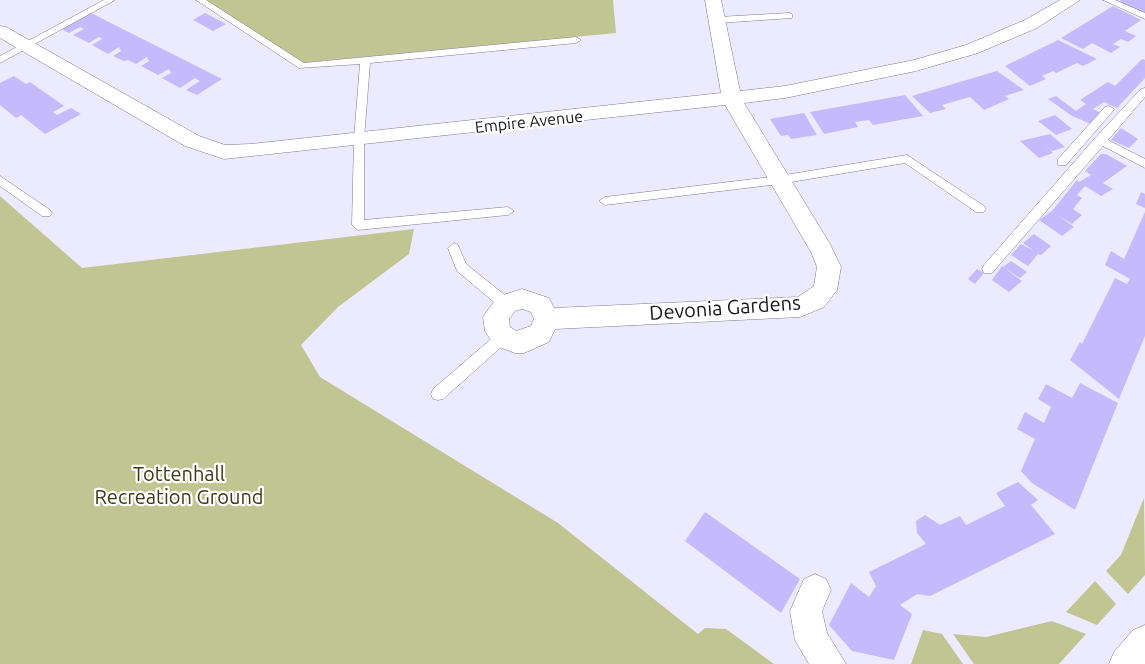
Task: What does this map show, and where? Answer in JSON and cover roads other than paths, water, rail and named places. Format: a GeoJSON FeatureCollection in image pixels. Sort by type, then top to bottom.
{"type":"FeatureCollection","features":[{"type":"Feature","properties":{"kind":"street"},"geometry":{"type":"LineString","coordinates":[[713,0],[732,100]]}},
{"type":"Feature","properties":{"kind":"street","name":"Empire Avenue"},"geometry":{"type":"LineString","coordinates":[[0,31],[158,123],[192,141],[224,152],[732,100],[867,76],[972,49],[1031,24],[1072,0]]}},
{"type":"Feature","properties":{"kind":"street","name":"Devonia Gardens"},"geometry":{"type":"LineString","coordinates":[[547,318],[800,307],[815,300],[825,290],[829,267],[822,250],[732,100]]}},
{"type":"Feature","properties":{"kind":"street"},"geometry":{"type":"LineString","coordinates":[[522,299],[540,305],[547,318],[545,328],[533,339],[515,342],[503,337],[495,324],[500,310],[506,304],[522,299]]}},
{"type":"Feature","properties":{"kind":"street"},"geometry":{"type":"LineString","coordinates":[[815,590],[806,611],[812,640],[829,664]]}},
{"type":"Feature","properties":{"kind":"street"},"geometry":{"type":"LineString","coordinates":[[1126,664],[1145,642]]}},
{"type":"Feature","properties":{"kind":"lane"},"geometry":{"type":"LineString","coordinates":[[0,60],[111,0]]}},
{"type":"Feature","properties":{"kind":"lane"},"geometry":{"type":"LineString","coordinates":[[200,0],[302,66],[576,40]]}},
{"type":"Feature","properties":{"kind":"lane"},"geometry":{"type":"LineString","coordinates":[[1107,0],[1145,16]]}},
{"type":"Feature","properties":{"kind":"lane"},"geometry":{"type":"LineString","coordinates":[[718,21],[789,16]]}},
{"type":"Feature","properties":{"kind":"lane"},"geometry":{"type":"LineString","coordinates":[[365,60],[359,139],[358,225],[508,211]]}},
{"type":"Feature","properties":{"kind":"lane"},"geometry":{"type":"LineString","coordinates":[[988,269],[1145,91]]}},
{"type":"Feature","properties":{"kind":"lane"},"geometry":{"type":"LineString","coordinates":[[1062,162],[1109,109]]}},
{"type":"Feature","properties":{"kind":"lane"},"geometry":{"type":"LineString","coordinates":[[1100,140],[1145,164]]}},
{"type":"Feature","properties":{"kind":"lane"},"geometry":{"type":"LineString","coordinates":[[605,201],[779,180],[908,159],[980,209]]}},
{"type":"Feature","properties":{"kind":"lane"},"geometry":{"type":"LineString","coordinates":[[0,180],[46,213]]}},
{"type":"Feature","properties":{"kind":"lane"},"geometry":{"type":"LineString","coordinates":[[454,248],[460,267],[506,304]]}},
{"type":"Feature","properties":{"kind":"lane"},"geometry":{"type":"LineString","coordinates":[[438,394],[503,337]]}},
{"type":"Feature","properties":{"kind":"park label","name":"Tottenhall Recreation Ground"},"geometry":{"type":"Point","coordinates":[179,486]}}]}
